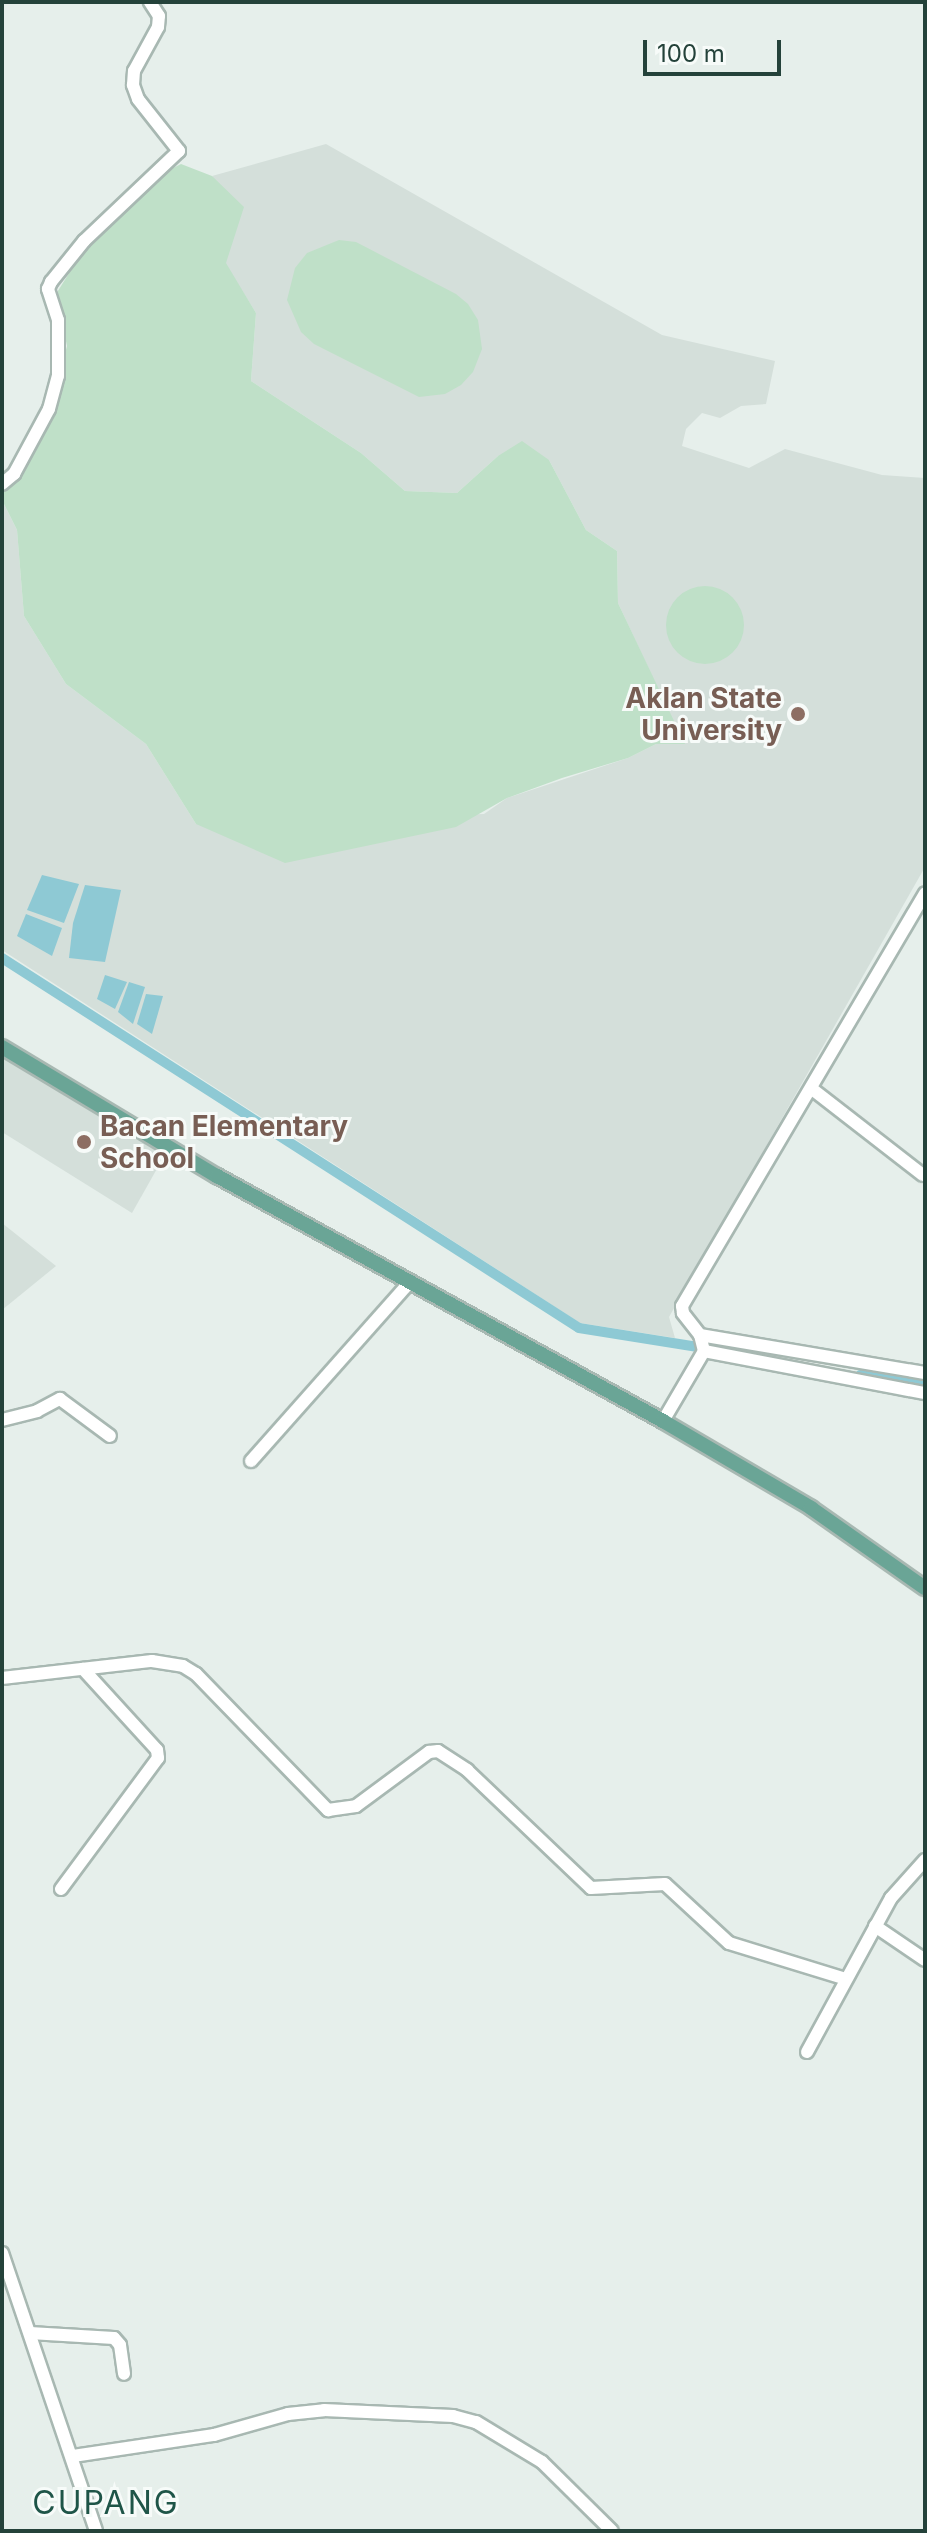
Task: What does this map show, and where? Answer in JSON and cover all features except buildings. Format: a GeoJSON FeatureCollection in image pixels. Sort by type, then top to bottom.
{"type":"FeatureCollection","features":[{"type":"Feature","properties":{"kind":"main road"},"geometry":{"type":"LineString","coordinates":[[2,1047],[228,1182],[663,1421],[811,1508],[925,1588]]}},
{"type":"Feature","properties":{"kind":"street"},"geometry":{"type":"LineString","coordinates":[[2,484],[14,474],[42,422],[58,376],[58,320],[48,289],[51,282],[84,241],[179,151],[138,99],[133,85],[134,71],[158,27],[159,16],[150,2]]}},
{"type":"Feature","properties":{"kind":"street"},"geometry":{"type":"LineString","coordinates":[[925,893],[682,1306],[683,1313],[703,1345],[925,1393]]}},
{"type":"Feature","properties":{"kind":"street"},"geometry":{"type":"LineString","coordinates":[[812,1089],[923,1175]]}},
{"type":"Feature","properties":{"kind":"street"},"geometry":{"type":"LineString","coordinates":[[251,1461],[410,1282]]}},
{"type":"Feature","properties":{"kind":"street"},"geometry":{"type":"LineString","coordinates":[[703,1345],[925,1373]]}},
{"type":"Feature","properties":{"kind":"street"},"geometry":{"type":"LineString","coordinates":[[663,1421],[703,1345]]}},
{"type":"Feature","properties":{"kind":"street"},"geometry":{"type":"LineString","coordinates":[[2,1420],[37,1411],[60,1399],[110,1436]]}},
{"type":"Feature","properties":{"kind":"street"},"geometry":{"type":"LineString","coordinates":[[2,1678],[152,1661],[183,1666],[196,1674],[328,1810],[356,1806],[429,1752],[444,1754],[467,1770],[591,1888],[665,1884],[729,1943],[846,1979]]}},
{"type":"Feature","properties":{"kind":"street"},"geometry":{"type":"LineString","coordinates":[[61,1889],[158,1758],[157,1750],[83,1669]]}},
{"type":"Feature","properties":{"kind":"street"},"geometry":{"type":"LineString","coordinates":[[807,2052],[891,1898],[925,1860]]}},
{"type":"Feature","properties":{"kind":"street"},"geometry":{"type":"LineString","coordinates":[[875,1926],[925,1960]]}},
{"type":"Feature","properties":{"kind":"street"},"geometry":{"type":"LineString","coordinates":[[2,2253],[96,2531]]}},
{"type":"Feature","properties":{"kind":"street"},"geometry":{"type":"LineString","coordinates":[[30,2333],[114,2338],[120,2345],[124,2374]]}},
{"type":"Feature","properties":{"kind":"street"},"geometry":{"type":"LineString","coordinates":[[73,2456],[214,2435],[288,2414],[312,2411],[453,2416],[476,2422],[542,2462],[612,2531]]}},
{"type":"Feature","properties":{"kind":"shaded area","name":"Aklan State University"},"geometry":{"type":"Polygon","coordinates":[[[326,144],[662,335],[775,361],[766,404],[741,406],[720,418],[702,413],[686,429],[682,446],[749,468],[785,449],[882,475],[925,478],[925,867],[669,1317],[675,1338],[580,1323],[2,950],[2,500],[17,530],[24,616],[66,684],[146,744],[196,824],[484,814],[507,798],[628,758],[656,744],[684,744],[618,603],[617,551],[586,530],[549,460],[498,456],[457,493],[405,491],[361,453],[251,381],[256,313],[225,263],[238,217],[212,176],[326,144]]]}},
{"type":"Feature","properties":{"kind":"shaded area","name":"Bacan Elementary School"},"geometry":{"type":"Polygon","coordinates":[[[2,1056],[167,1151],[132,1213],[2,1132],[2,1056]]]}},
{"type":"Feature","properties":{"kind":"shaded area"},"geometry":{"type":"Polygon","coordinates":[[[2,1223],[56,1266],[2,1310],[2,1223]]]}},
{"type":"Feature","properties":{"kind":"green space"},"geometry":{"type":"Polygon","coordinates":[[[181,164],[212,176],[244,207],[226,263],[256,313],[251,381],[361,453],[405,491],[457,493],[498,456],[522,441],[549,460],[586,530],[617,551],[618,603],[685,744],[656,744],[628,758],[562,778],[507,798],[456,827],[285,863],[196,824],[146,744],[66,684],[24,616],[17,530],[2,500],[2,490],[24,472],[48,417],[67,346],[56,294],[83,251],[141,184],[181,164]]]}},
{"type":"Feature","properties":{"kind":"green space"},"geometry":{"type":"Polygon","coordinates":[[[339,240],[356,242],[456,294],[468,304],[478,320],[482,349],[473,372],[461,385],[445,394],[419,397],[314,344],[301,332],[287,300],[295,268],[307,253],[339,240]]]}},
{"type":"Feature","properties":{"kind":"green space"},"geometry":{"type":"Polygon","coordinates":[[[705,586],[720,589],[733,597],[741,610],[744,625],[741,640],[733,653],[720,661],[705,664],[690,661],[677,653],[669,640],[666,625],[669,610],[677,597],[690,589],[705,586]]]}},
{"type":"Feature","properties":{"kind":"water"},"geometry":{"type":"Polygon","coordinates":[[[42,875],[79,884],[64,923],[27,910],[42,875]]]}},
{"type":"Feature","properties":{"kind":"water"},"geometry":{"type":"Polygon","coordinates":[[[85,885],[121,890],[105,962],[69,958],[73,923],[85,885]]]}},
{"type":"Feature","properties":{"kind":"water"},"geometry":{"type":"Polygon","coordinates":[[[26,914],[62,928],[52,956],[17,936],[26,914]]]}},
{"type":"Feature","properties":{"kind":"water"},"geometry":{"type":"Polygon","coordinates":[[[105,975],[127,982],[115,1009],[97,999],[105,975]]]}},
{"type":"Feature","properties":{"kind":"water"},"geometry":{"type":"Polygon","coordinates":[[[129,982],[145,987],[133,1024],[118,1012],[129,982]]]}},
{"type":"Feature","properties":{"kind":"water"},"geometry":{"type":"Polygon","coordinates":[[[146,994],[163,996],[152,1034],[137,1024],[146,994]]]}},
{"type":"Feature","properties":{"kind":"waterway"},"geometry":{"type":"LineString","coordinates":[[2,958],[579,1328],[710,1349]]}},
{"type":"Feature","properties":{"kind":"waterway"},"geometry":{"type":"LineString","coordinates":[[860,1375],[925,1386]]}},
{"type":"Feature","properties":{"kind":"place","name":"Aklan State University"},"geometry":{"type":"Point","coordinates":[798,714]}},
{"type":"Feature","properties":{"kind":"place","name":"Bacan Elementary School"},"geometry":{"type":"Point","coordinates":[84,1142]}},
{"type":"Feature","properties":{"kind":"district","name":"CUPANG"},"geometry":{"type":"Point","coordinates":[106,2503]}}]}
